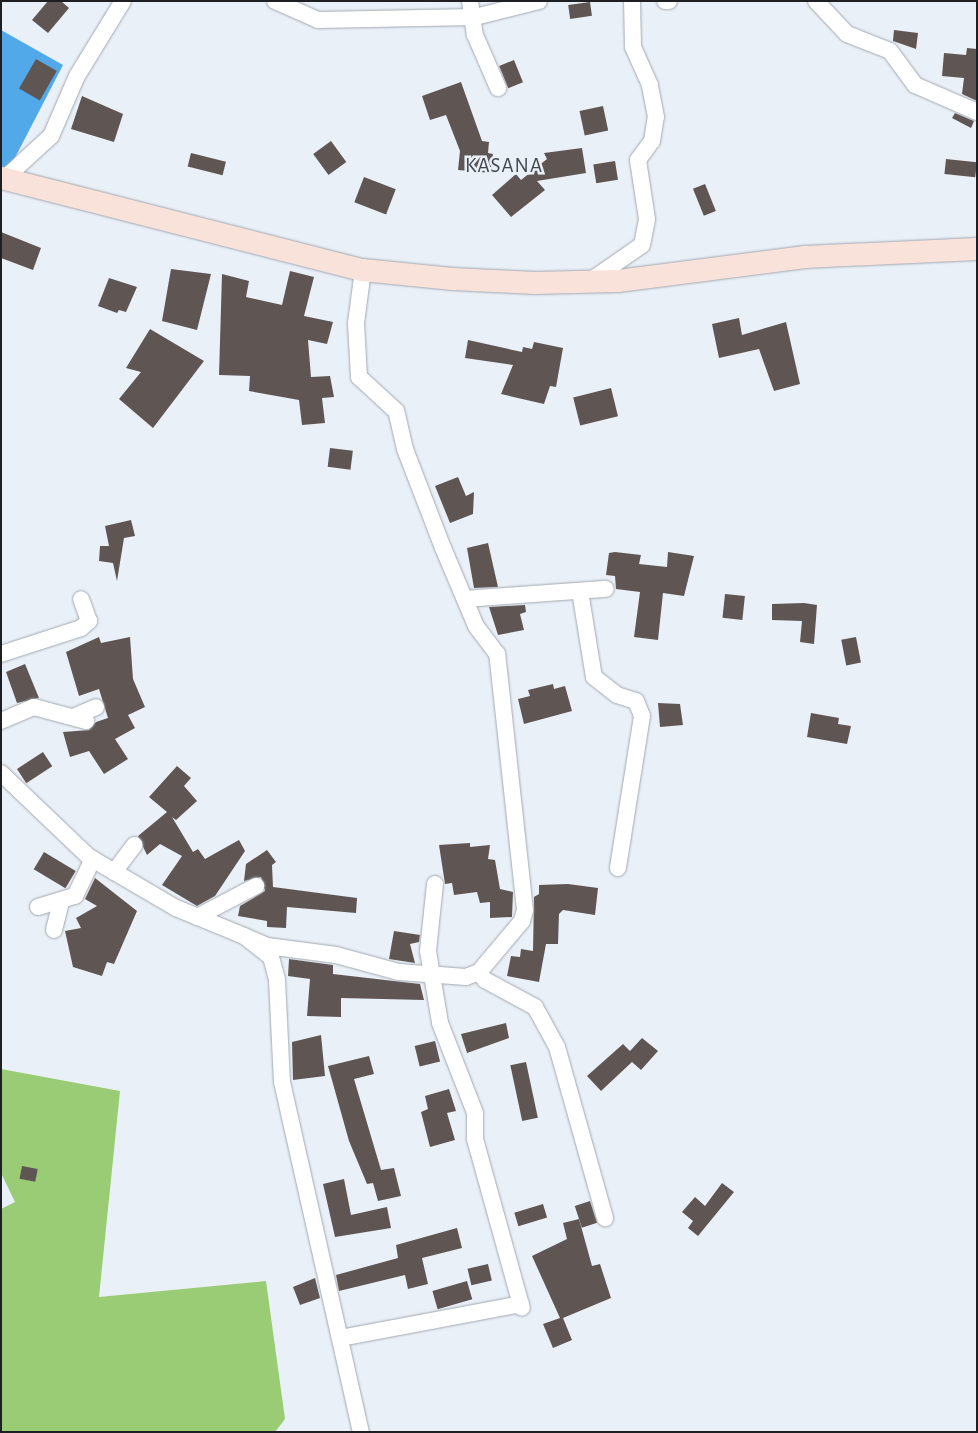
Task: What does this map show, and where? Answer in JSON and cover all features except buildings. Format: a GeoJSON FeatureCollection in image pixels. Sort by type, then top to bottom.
{"type":"FeatureCollection","features":[{"type":"Feature","properties":{"kind":"main road"},"geometry":{"type":"LineString","coordinates":[[3,179],[363,270],[535,283],[590,282],[805,257],[977,250]]}},
{"type":"Feature","properties":{"kind":"street"},"geometry":{"type":"LineString","coordinates":[[3,179],[51,136],[77,76],[123,1]]}},
{"type":"Feature","properties":{"kind":"street"},"geometry":{"type":"LineString","coordinates":[[275,1],[318,20],[475,17],[538,1]]}},
{"type":"Feature","properties":{"kind":"street"},"geometry":{"type":"LineString","coordinates":[[470,1],[475,17],[475,35],[498,88]]}},
{"type":"Feature","properties":{"kind":"street"},"geometry":{"type":"LineString","coordinates":[[590,282],[642,245],[647,219],[638,160],[652,141],[656,117],[650,85],[633,47],[632,1]]}},
{"type":"Feature","properties":{"kind":"street"},"geometry":{"type":"LineString","coordinates":[[816,1],[847,34],[890,51],[915,85],[977,112]]}},
{"type":"Feature","properties":{"kind":"street"},"geometry":{"type":"LineString","coordinates":[[2,775],[93,859],[197,917],[267,946],[431,974],[466,977],[479,972],[522,921],[525,910],[497,654],[476,626],[405,448],[396,412],[356,371],[363,270]]}},
{"type":"Feature","properties":{"kind":"street"},"geometry":{"type":"LineString","coordinates":[[465,599],[606,588]]}},
{"type":"Feature","properties":{"kind":"street"},"geometry":{"type":"LineString","coordinates":[[580,591],[594,677],[617,696],[636,701],[642,716],[618,868]]}},
{"type":"Feature","properties":{"kind":"street"},"geometry":{"type":"LineString","coordinates":[[1,654],[81,628],[89,621],[81,599]]}},
{"type":"Feature","properties":{"kind":"street"},"geometry":{"type":"LineString","coordinates":[[1,721],[34,706],[80,719],[96,707]]}},
{"type":"Feature","properties":{"kind":"street"},"geometry":{"type":"LineString","coordinates":[[114,872],[134,845]]}},
{"type":"Feature","properties":{"kind":"street"},"geometry":{"type":"LineString","coordinates":[[38,907],[61,902],[75,896],[93,859]]}},
{"type":"Feature","properties":{"kind":"street"},"geometry":{"type":"LineString","coordinates":[[341,1338],[522,1306],[475,1139],[475,1113],[440,1023],[428,951],[435,884]]}},
{"type":"Feature","properties":{"kind":"street"},"geometry":{"type":"LineString","coordinates":[[197,917],[256,886]]}},
{"type":"Feature","properties":{"kind":"street"},"geometry":{"type":"LineString","coordinates":[[54,930],[61,902]]}},
{"type":"Feature","properties":{"kind":"street"},"geometry":{"type":"LineString","coordinates":[[244,936],[271,957],[277,980],[282,1082],[361,1432]]}},
{"type":"Feature","properties":{"kind":"street"},"geometry":{"type":"LineString","coordinates":[[479,972],[484,980],[535,1007],[557,1047],[605,1218]]}},
{"type":"Feature","properties":{"kind":"green space"},"geometry":{"type":"Polygon","coordinates":[[[1,1069],[120,1091],[99,1297],[266,1281],[285,1419],[275,1432],[1,1432],[1,1209],[15,1202],[1,1173],[1,1069]]]}},
{"type":"Feature","properties":{"kind":"water"},"geometry":{"type":"Polygon","coordinates":[[[1,30],[63,65],[4,179],[1,178],[1,30]]]}},
{"type":"Feature","properties":{"kind":"district","name":"KASANA"},"geometry":{"type":"Point","coordinates":[504,166]}}]}
